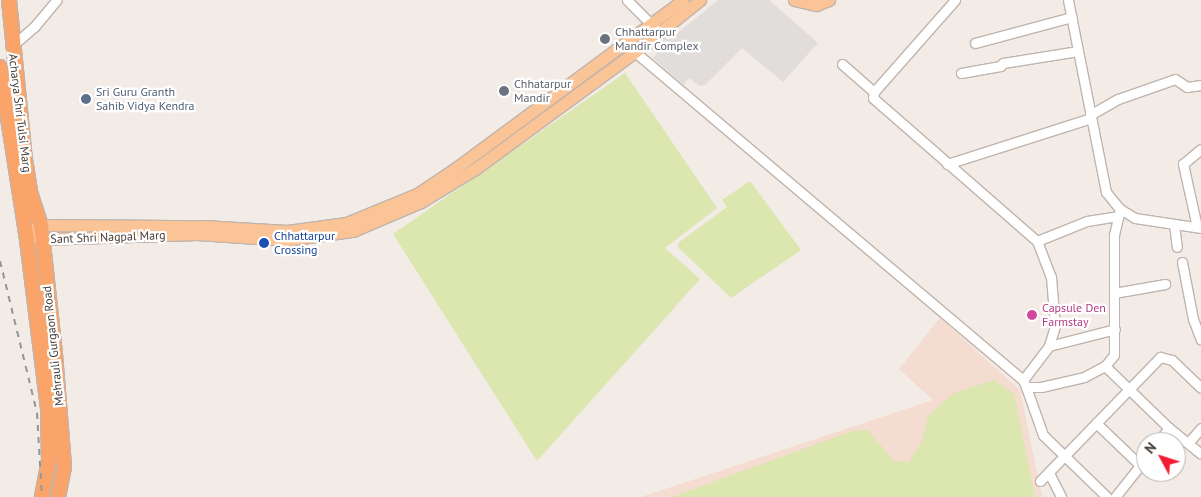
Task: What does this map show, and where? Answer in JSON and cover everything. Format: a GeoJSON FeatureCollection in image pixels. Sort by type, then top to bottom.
{"type":"FeatureCollection","features":[{"type":"Feature","properties":{"kind":"highway","name":"Acharya Shri Tulsi Marg"},"geometry":{"type":"LineString","coordinates":[[9,0],[12,46],[30,192],[41,232]]}},
{"type":"Feature","properties":{"kind":"highway","name":"Acharya Shri Tulsi Marg"},"geometry":{"type":"LineString","coordinates":[[0,67],[25,232],[50,438],[46,482]]}},
{"type":"Feature","properties":{"kind":"highway","name":"Mehrauli Gurgaon Road"},"geometry":{"type":"LineString","coordinates":[[41,232],[55,354],[64,467],[60,495]]}},
{"type":"Feature","properties":{"kind":"highway"},"geometry":{"type":"LineString","coordinates":[[42,497],[46,482]]}},
{"type":"Feature","properties":{"kind":"main road","name":"Sant Shri Nagpal Marg"},"geometry":{"type":"LineString","coordinates":[[25,232],[203,226],[287,231],[338,224],[417,194],[500,143],[635,52],[655,28],[683,0]]}},
{"type":"Feature","properties":{"kind":"main road","name":"Sant Shri Nagpal Marg"},"geometry":{"type":"LineString","coordinates":[[500,143],[655,28],[700,0]]}},
{"type":"Feature","properties":{"kind":"main road"},"geometry":{"type":"LineString","coordinates":[[794,0],[816,6],[829,0]]}},
{"type":"Feature","properties":{"kind":"street"},"geometry":{"type":"LineString","coordinates":[[12,46],[34,28],[57,0]]}},
{"type":"Feature","properties":{"kind":"street"},"geometry":{"type":"LineString","coordinates":[[627,0],[655,28]]}},
{"type":"Feature","properties":{"kind":"street"},"geometry":{"type":"LineString","coordinates":[[874,92],[955,0]]}},
{"type":"Feature","properties":{"kind":"street"},"geometry":{"type":"LineString","coordinates":[[1024,384],[1070,382],[1105,366],[1116,348],[1114,235],[1119,213],[1106,192],[1102,179],[1068,0]]}},
{"type":"Feature","properties":{"kind":"street"},"geometry":{"type":"LineString","coordinates":[[975,43],[1072,16]]}},
{"type":"Feature","properties":{"kind":"street"},"geometry":{"type":"LineString","coordinates":[[961,73],[1000,66],[1003,62],[1078,51]]}},
{"type":"Feature","properties":{"kind":"street"},"geometry":{"type":"LineString","coordinates":[[635,52],[1024,384],[1040,431],[1107,497]]}},
{"type":"Feature","properties":{"kind":"street"},"geometry":{"type":"LineString","coordinates":[[842,64],[874,92],[875,102],[1037,241],[1048,263],[1054,301],[1055,326],[1049,346],[1024,384]]}},
{"type":"Feature","properties":{"kind":"street"},"geometry":{"type":"LineString","coordinates":[[947,164],[1090,116],[1118,99],[1176,79],[1187,88],[1201,85]]}},
{"type":"Feature","properties":{"kind":"street"},"geometry":{"type":"LineString","coordinates":[[1037,241],[1087,221],[1119,213],[1135,218],[1199,227],[1183,164],[1201,150]]}},
{"type":"Feature","properties":{"kind":"street"},"geometry":{"type":"LineString","coordinates":[[1174,224],[1177,247]]}},
{"type":"Feature","properties":{"kind":"street"},"geometry":{"type":"LineString","coordinates":[[1182,262],[1193,318],[1201,340]]}},
{"type":"Feature","properties":{"kind":"street"},"geometry":{"type":"LineString","coordinates":[[1114,293],[1165,284]]}},
{"type":"Feature","properties":{"kind":"street"},"geometry":{"type":"LineString","coordinates":[[1049,346],[1115,329]]}},
{"type":"Feature","properties":{"kind":"street"},"geometry":{"type":"LineString","coordinates":[[1040,481],[1065,457],[1127,389],[1163,357],[1172,360],[1201,388]]}},
{"type":"Feature","properties":{"kind":"street"},"geometry":{"type":"LineString","coordinates":[[1105,366],[1169,428],[1201,454]]}},
{"type":"Feature","properties":{"kind":"street"},"geometry":{"type":"LineString","coordinates":[[1096,423],[1136,455]]}},
{"type":"Feature","properties":{"kind":"street"},"geometry":{"type":"LineString","coordinates":[[1166,432],[1169,428]]}},
{"type":"Feature","properties":{"kind":"street"},"geometry":{"type":"LineString","coordinates":[[1188,443],[1201,428]]}},
{"type":"Feature","properties":{"kind":"street"},"geometry":{"type":"LineString","coordinates":[[1114,497],[1136,470]]}},
{"type":"Feature","properties":{"kind":"street"},"geometry":{"type":"LineString","coordinates":[[1049,473],[1060,497]]}},
{"type":"Feature","properties":{"kind":"street"},"geometry":{"type":"LineString","coordinates":[[46,482],[60,495]]}},
{"type":"Feature","properties":{"kind":"shaded area"},"geometry":{"type":"Polygon","coordinates":[[[718,0],[769,0],[818,43],[783,82],[742,48],[705,85],[700,86],[689,78],[684,85],[653,58],[663,44],[654,36],[659,32],[669,40],[718,0]]]}},
{"type":"Feature","properties":{"kind":"shaded area"},"geometry":{"type":"Polygon","coordinates":[[[940,318],[1020,390],[1042,497],[641,497],[933,400],[899,369],[940,318]]]}},
{"type":"Feature","properties":{"kind":"green space"},"geometry":{"type":"Polygon","coordinates":[[[625,73],[717,208],[665,248],[700,279],[537,461],[393,234],[625,73]]]}},
{"type":"Feature","properties":{"kind":"green space"},"geometry":{"type":"Polygon","coordinates":[[[750,181],[801,250],[731,298],[678,247],[678,243],[727,207],[722,200],[750,181]]]}},
{"type":"Feature","properties":{"kind":"green space"},"geometry":{"type":"Polygon","coordinates":[[[994,380],[1014,394],[1035,497],[672,497],[852,431],[868,430],[894,461],[909,462],[922,441],[928,416],[952,394],[994,380]]]}},
{"type":"Feature","properties":{"kind":"railway"},"geometry":{"type":"LineString","coordinates":[[0,261],[37,413],[42,497]]}},
{"type":"Feature","properties":{"kind":"place","name":"Chhattarpur Mandir Complex"},"geometry":{"type":"Point","coordinates":[605,39]}},
{"type":"Feature","properties":{"kind":"place","name":"Chhatarpur Mandir"},"geometry":{"type":"Point","coordinates":[504,91]}},
{"type":"Feature","properties":{"kind":"place","name":"Sri Guru Granth Sahib Vidya Kendra"},"geometry":{"type":"Point","coordinates":[86,99]}},
{"type":"Feature","properties":{"kind":"place","name":"Chhattarpur Crossing"},"geometry":{"type":"Point","coordinates":[264,243]}},
{"type":"Feature","properties":{"kind":"place","name":"Capsule Den Farmstay"},"geometry":{"type":"Point","coordinates":[1032,315]}}]}
